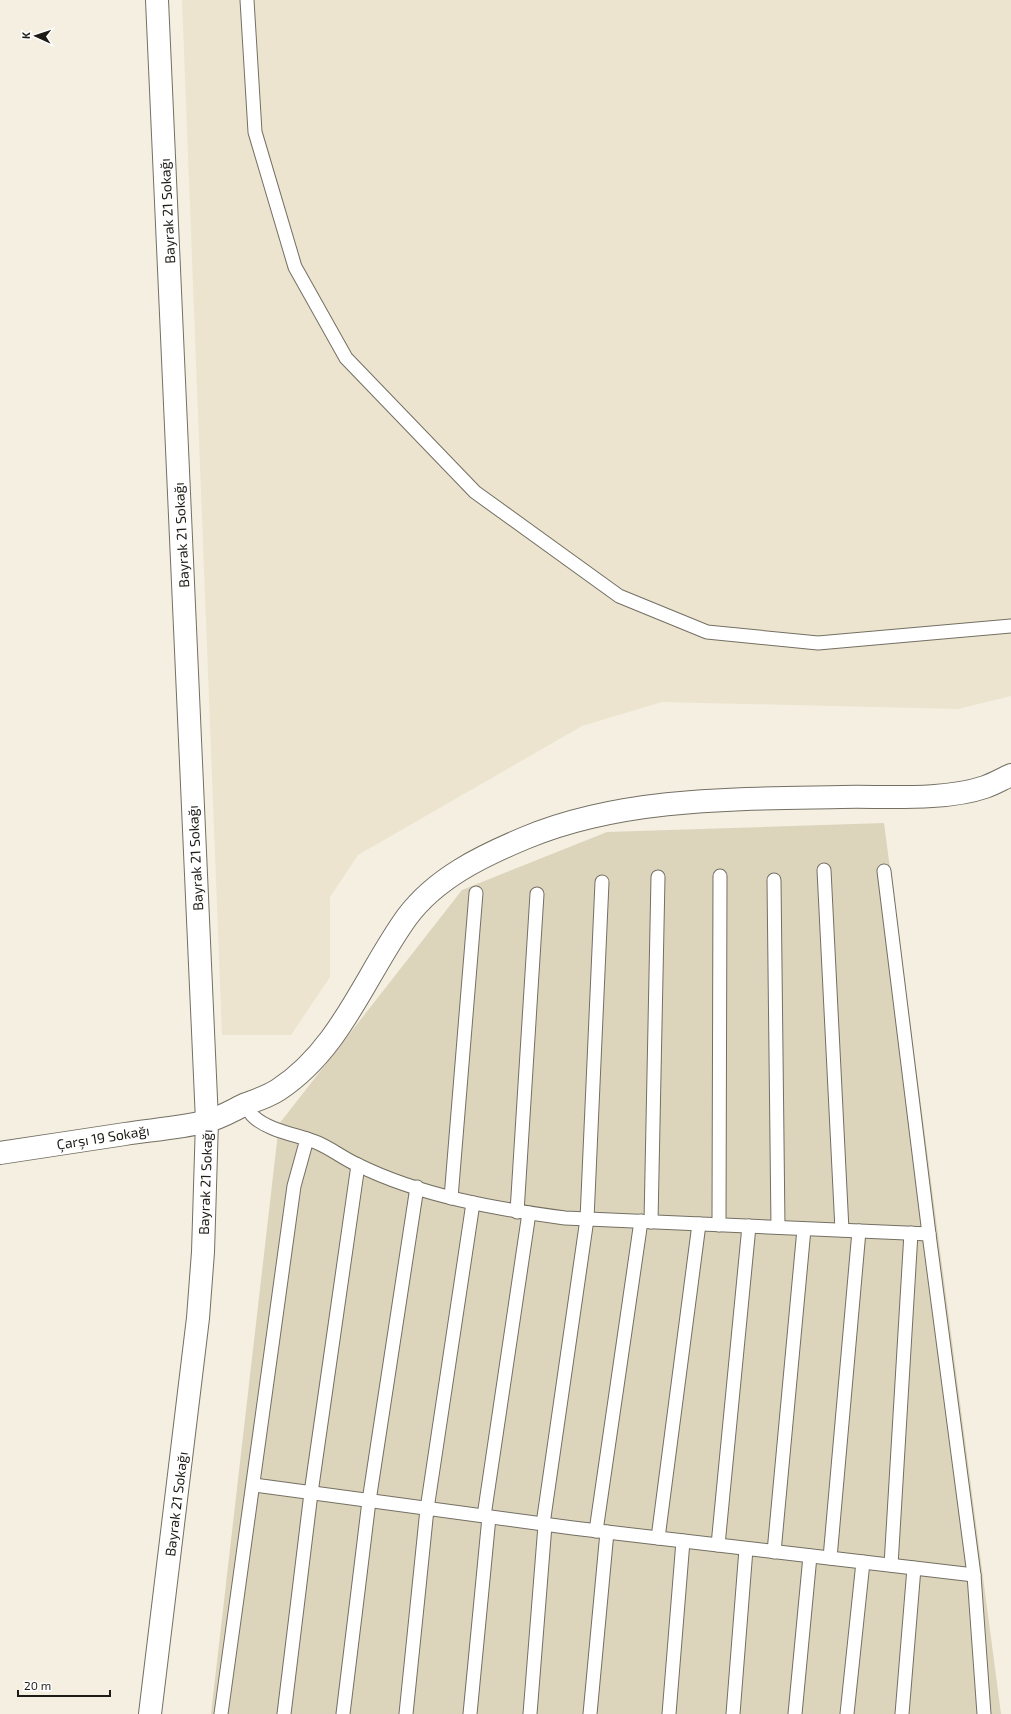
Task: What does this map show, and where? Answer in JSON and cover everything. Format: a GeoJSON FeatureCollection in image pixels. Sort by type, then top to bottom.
{"type":"FeatureCollection","features":[{"type":"Feature","properties":{"kind":"street","name":"Bayrak 21 Sokağı"},"geometry":{"type":"LineString","coordinates":[[150,1714],[198,1318],[203,1252],[207,1121],[157,0]]}},
{"type":"Feature","properties":{"kind":"street","name":"Çarşı 19 Sokağı"},"geometry":{"type":"LineString","coordinates":[[0,1153],[207,1121],[276,1092],[304,1069],[326,1045],[346,1019],[408,916],[427,896],[465,867],[501,848],[530,836],[566,824],[613,813],[661,806],[750,799],[924,796],[983,788],[1011,775]]}},
{"type":"Feature","properties":{"kind":"lane"},"geometry":{"type":"LineString","coordinates":[[246,0],[255,132],[296,267],[346,358],[475,492],[619,596],[707,632],[818,643],[1011,626]]}},
{"type":"Feature","properties":{"kind":"lane"},"geometry":{"type":"LineString","coordinates":[[824,870],[842,1230]]}},
{"type":"Feature","properties":{"kind":"lane"},"geometry":{"type":"LineString","coordinates":[[884,871],[929,1234],[974,1575],[984,1714]]}},
{"type":"Feature","properties":{"kind":"lane"},"geometry":{"type":"LineString","coordinates":[[718,1225],[720,876]]}},
{"type":"Feature","properties":{"kind":"lane"},"geometry":{"type":"LineString","coordinates":[[590,1714],[601,1531],[646,1221],[658,877]]}},
{"type":"Feature","properties":{"kind":"lane"},"geometry":{"type":"LineString","coordinates":[[774,880],[778,1227]]}},
{"type":"Feature","properties":{"kind":"lane"},"geometry":{"type":"LineString","coordinates":[[530,1714],[544,1524],[586,1219],[602,882]]}},
{"type":"Feature","properties":{"kind":"lane"},"geometry":{"type":"LineString","coordinates":[[451,1198],[476,893]]}},
{"type":"Feature","properties":{"kind":"lane"},"geometry":{"type":"LineString","coordinates":[[470,1714],[487,1517],[523,1212],[537,894]]}},
{"type":"Feature","properties":{"kind":"lane"},"geometry":{"type":"LineString","coordinates":[[246,1104],[252,1116],[261,1123],[319,1143],[358,1165],[451,1198],[523,1212],[565,1218],[929,1234]]}},
{"type":"Feature","properties":{"kind":"lane"},"geometry":{"type":"LineString","coordinates":[[221,1714],[254,1485],[294,1186],[307,1139]]}},
{"type":"Feature","properties":{"kind":"lane"},"geometry":{"type":"LineString","coordinates":[[284,1714],[311,1493],[358,1165]]}},
{"type":"Feature","properties":{"kind":"lane"},"geometry":{"type":"LineString","coordinates":[[343,1714],[369,1501],[417,1187]]}},
{"type":"Feature","properties":{"kind":"lane"},"geometry":{"type":"LineString","coordinates":[[406,1714],[427,1509],[473,1202]]}},
{"type":"Feature","properties":{"kind":"lane"},"geometry":{"type":"LineString","coordinates":[[658,1538],[699,1224]]}},
{"type":"Feature","properties":{"kind":"lane"},"geometry":{"type":"LineString","coordinates":[[718,1545],[749,1226]]}},
{"type":"Feature","properties":{"kind":"lane"},"geometry":{"type":"LineString","coordinates":[[774,1552],[804,1228]]}},
{"type":"Feature","properties":{"kind":"lane"},"geometry":{"type":"LineString","coordinates":[[830,1558],[859,1231]]}},
{"type":"Feature","properties":{"kind":"lane"},"geometry":{"type":"LineString","coordinates":[[891,1565],[911,1233]]}},
{"type":"Feature","properties":{"kind":"lane"},"geometry":{"type":"LineString","coordinates":[[254,1485],[487,1517],[974,1575]]}},
{"type":"Feature","properties":{"kind":"lane"},"geometry":{"type":"LineString","coordinates":[[668,1714],[683,1541]]}},
{"type":"Feature","properties":{"kind":"lane"},"geometry":{"type":"LineString","coordinates":[[733,1714],[746,1548]]}},
{"type":"Feature","properties":{"kind":"lane"},"geometry":{"type":"LineString","coordinates":[[795,1714],[810,1556]]}},
{"type":"Feature","properties":{"kind":"lane"},"geometry":{"type":"LineString","coordinates":[[847,1714],[863,1562]]}},
{"type":"Feature","properties":{"kind":"lane"},"geometry":{"type":"LineString","coordinates":[[902,1714],[914,1568]]}},
{"type":"Feature","properties":{"kind":"shaded area"},"geometry":{"type":"Polygon","coordinates":[[[182,0],[1011,0],[1011,696],[958,709],[662,702],[582,726],[358,855],[330,897],[330,977],[291,1035],[222,1035],[182,0]]]}},
{"type":"Feature","properties":{"kind":"shaded area"},"geometry":{"type":"Polygon","coordinates":[[[884,823],[1001,1714],[211,1714],[279,1124],[462,890],[607,832],[884,823]]]}}]}
